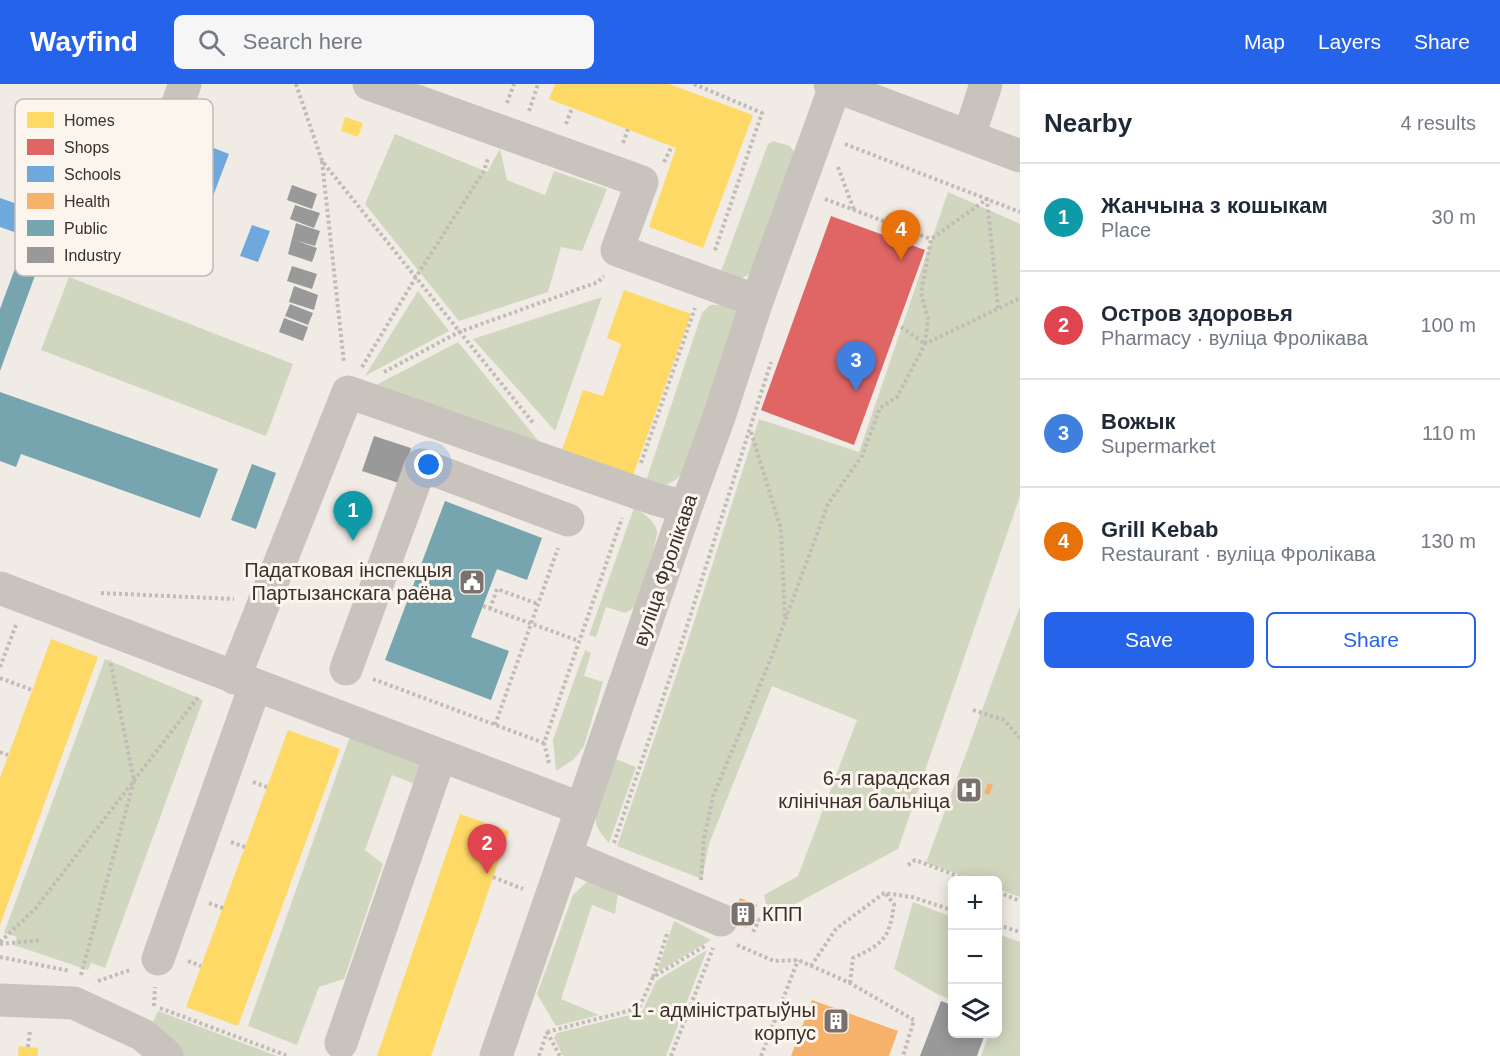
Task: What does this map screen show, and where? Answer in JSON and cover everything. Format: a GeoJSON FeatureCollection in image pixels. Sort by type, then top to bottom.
{"type":"FeatureCollection","features":[{"type":"Feature","properties":{"kind":"street"},"geometry":{"type":"LineString","coordinates":[[179,99],[185,84]]}},
{"type":"Feature","properties":{"kind":"street"},"geometry":{"type":"LineString","coordinates":[[369,84],[642,182],[617,250],[757,301]]}},
{"type":"Feature","properties":{"kind":"street"},"geometry":{"type":"LineString","coordinates":[[969,136],[986,84]]}},
{"type":"Feature","properties":{"kind":"street"},"geometry":{"type":"LineString","coordinates":[[834,85],[1020,156]]}},
{"type":"Feature","properties":{"kind":"street","name":"вуліца Фролікава"},"geometry":{"type":"LineString","coordinates":[[496,1056],[566,855],[570,805],[719,417],[757,301],[834,85]]}},
{"type":"Feature","properties":{"kind":"street"},"geometry":{"type":"LineString","coordinates":[[158,959],[236,679],[348,392],[686,507]]}},
{"type":"Feature","properties":{"kind":"street"},"geometry":{"type":"LineString","coordinates":[[442,472],[457,430]]}},
{"type":"Feature","properties":{"kind":"street"},"geometry":{"type":"LineString","coordinates":[[346,669],[421,465],[568,519]]}},
{"type":"Feature","properties":{"kind":"street"},"geometry":{"type":"LineString","coordinates":[[6,602],[236,679],[570,805]]}},
{"type":"Feature","properties":{"kind":"street"},"geometry":{"type":"LineString","coordinates":[[341,1042],[440,756]]}},
{"type":"Feature","properties":{"kind":"street"},"geometry":{"type":"LineString","coordinates":[[566,855],[736,927]]}},
{"type":"Feature","properties":{"kind":"street"},"geometry":{"type":"LineString","coordinates":[[0,1000],[74,1003],[143,1035],[167,1056]]}},
{"type":"Feature","properties":{"kind":"path"},"geometry":{"type":"LineString","coordinates":[[296,84],[322,161],[348,392]]}},
{"type":"Feature","properties":{"kind":"path"},"geometry":{"type":"LineString","coordinates":[[348,392],[416,277],[484,171],[514,84]]}},
{"type":"Feature","properties":{"kind":"path"},"geometry":{"type":"LineString","coordinates":[[528,114],[538,84]]}},
{"type":"Feature","properties":{"kind":"path"},"geometry":{"type":"LineString","coordinates":[[570,805],[544,743],[762,113],[694,84]]}},
{"type":"Feature","properties":{"kind":"path"},"geometry":{"type":"LineString","coordinates":[[722,104],[725,98]]}},
{"type":"Feature","properties":{"kind":"path"},"geometry":{"type":"LineString","coordinates":[[840,142],[1020,212]]}},
{"type":"Feature","properties":{"kind":"path"},"geometry":{"type":"LineString","coordinates":[[664,164],[672,146]]}},
{"type":"Feature","properties":{"kind":"path"},"geometry":{"type":"LineString","coordinates":[[834,158],[854,210]]}},
{"type":"Feature","properties":{"kind":"path"},"geometry":{"type":"LineString","coordinates":[[322,161],[540,432]]}},
{"type":"Feature","properties":{"kind":"path"},"geometry":{"type":"LineString","coordinates":[[822,198],[931,239]]}},
{"type":"Feature","properties":{"kind":"path"},"geometry":{"type":"LineString","coordinates":[[700,883],[704,838],[713,796],[785,622],[828,504],[862,456],[880,408],[897,397],[925,344],[928,320],[921,293],[931,239],[987,199]]}},
{"type":"Feature","properties":{"kind":"path"},"geometry":{"type":"LineString","coordinates":[[987,199],[998,308]]}},
{"type":"Feature","properties":{"kind":"path"},"geometry":{"type":"LineString","coordinates":[[348,392],[459,332],[598,282],[626,254]]}},
{"type":"Feature","properties":{"kind":"path"},"geometry":{"type":"LineString","coordinates":[[925,344],[1020,298]]}},
{"type":"Feature","properties":{"kind":"path"},"geometry":{"type":"LineString","coordinates":[[901,327],[925,344]]}},
{"type":"Feature","properties":{"kind":"path"},"geometry":{"type":"LineString","coordinates":[[612,849],[680,648],[774,354]]}},
{"type":"Feature","properties":{"kind":"path"},"geometry":{"type":"LineString","coordinates":[[750,430],[781,529],[785,622]]}},
{"type":"Feature","properties":{"kind":"path"},"geometry":{"type":"LineString","coordinates":[[495,725],[568,519]]}},
{"type":"Feature","properties":{"kind":"path"},"geometry":{"type":"LineString","coordinates":[[490,609],[497,589],[538,604]]}},
{"type":"Feature","properties":{"kind":"path"},"geometry":{"type":"LineString","coordinates":[[90,592],[238,599]]}},
{"type":"Feature","properties":{"kind":"path"},"geometry":{"type":"LineString","coordinates":[[0,667],[6,602]]}},
{"type":"Feature","properties":{"kind":"path"},"geometry":{"type":"LineString","coordinates":[[483,606],[579,641]]}},
{"type":"Feature","properties":{"kind":"path"},"geometry":{"type":"LineString","coordinates":[[81,975],[134,781],[108,653]]}},
{"type":"Feature","properties":{"kind":"path"},"geometry":{"type":"LineString","coordinates":[[346,669],[544,743]]}},
{"type":"Feature","properties":{"kind":"path"},"geometry":{"type":"LineString","coordinates":[[0,678],[32,690]]}},
{"type":"Feature","properties":{"kind":"path"},"geometry":{"type":"LineString","coordinates":[[0,943],[35,909],[134,781],[236,679]]}},
{"type":"Feature","properties":{"kind":"path"},"geometry":{"type":"LineString","coordinates":[[973,710],[1004,720],[1020,738]]}},
{"type":"Feature","properties":{"kind":"path"},"geometry":{"type":"LineString","coordinates":[[0,752],[8,755]]}},
{"type":"Feature","properties":{"kind":"path"},"geometry":{"type":"LineString","coordinates":[[908,865],[915,860],[957,876]]}},
{"type":"Feature","properties":{"kind":"path"},"geometry":{"type":"LineString","coordinates":[[493,877],[526,890]]}},
{"type":"Feature","properties":{"kind":"path"},"geometry":{"type":"LineString","coordinates":[[811,966],[836,929],[884,893],[912,897],[948,909]]}},
{"type":"Feature","properties":{"kind":"path"},"geometry":{"type":"LineString","coordinates":[[850,983],[853,958],[878,946],[892,925],[894,904],[884,893]]}},
{"type":"Feature","properties":{"kind":"path"},"geometry":{"type":"LineString","coordinates":[[1002,894],[1020,901]]}},
{"type":"Feature","properties":{"kind":"path"},"geometry":{"type":"LineString","coordinates":[[736,927],[759,920],[752,934]]}},
{"type":"Feature","properties":{"kind":"path"},"geometry":{"type":"LineString","coordinates":[[1002,926],[1020,932]]}},
{"type":"Feature","properties":{"kind":"path"},"geometry":{"type":"LineString","coordinates":[[548,1032],[639,1008],[653,977],[669,927]]}},
{"type":"Feature","properties":{"kind":"path"},"geometry":{"type":"LineString","coordinates":[[736,927],[774,961],[798,960],[850,983],[914,1020],[903,1056]]}},
{"type":"Feature","properties":{"kind":"path"},"geometry":{"type":"LineString","coordinates":[[0,943],[42,940]]}},
{"type":"Feature","properties":{"kind":"path"},"geometry":{"type":"LineString","coordinates":[[653,977],[716,940],[671,1056]]}},
{"type":"Feature","properties":{"kind":"path"},"geometry":{"type":"LineString","coordinates":[[0,957],[59,967],[87,978]]}},
{"type":"Feature","properties":{"kind":"path"},"geometry":{"type":"LineString","coordinates":[[761,1056],[798,960]]}},
{"type":"Feature","properties":{"kind":"path"},"geometry":{"type":"LineString","coordinates":[[154,1006],[288,1056]]}},
{"type":"Feature","properties":{"kind":"path"},"geometry":{"type":"LineString","coordinates":[[539,1056],[548,1032]]}},
{"type":"Feature","properties":{"kind":"path"},"geometry":{"type":"LineString","coordinates":[[548,1032],[560,1056]]}},
{"type":"Feature","properties":{"kind":"path"},"geometry":{"type":"LineString","coordinates":[[28,1047],[29,1040]]}},
{"type":"Feature","properties":{"kind":"green space"},"geometry":{"type":"Polygon","coordinates":[[[395,134],[487,172],[500,149],[507,180],[545,195],[554,171],[607,189],[582,251],[561,247],[548,292],[459,321],[365,204],[395,134]]]}},
{"type":"Feature","properties":{"kind":"green space"},"geometry":{"type":"Polygon","coordinates":[[[773,141],[790,146],[795,153],[753,272],[742,278],[720,274],[768,144],[773,141]]]}},
{"type":"Feature","properties":{"kind":"green space"},"geometry":{"type":"Polygon","coordinates":[[[948,192],[1020,224],[1020,496],[898,849],[769,918],[764,895],[798,876],[857,720],[772,686],[709,844],[702,879],[617,846],[686,647],[759,419],[859,452],[948,192]]]}},
{"type":"Feature","properties":{"kind":"green space"},"geometry":{"type":"Polygon","coordinates":[[[69,277],[293,364],[266,436],[41,350],[69,277]]]}},
{"type":"Feature","properties":{"kind":"green space"},"geometry":{"type":"Polygon","coordinates":[[[418,291],[449,331],[365,376],[418,291]]]}},
{"type":"Feature","properties":{"kind":"green space"},"geometry":{"type":"Polygon","coordinates":[[[602,297],[555,431],[473,339],[602,297]]]}},
{"type":"Feature","properties":{"kind":"green space"},"geometry":{"type":"Polygon","coordinates":[[[741,304],[685,469],[668,484],[645,484],[702,313],[710,305],[741,304]]]}},
{"type":"Feature","properties":{"kind":"green space"},"geometry":{"type":"Polygon","coordinates":[[[458,342],[545,449],[365,391],[458,342]]]}},
{"type":"Feature","properties":{"kind":"green space"},"geometry":{"type":"Polygon","coordinates":[[[634,508],[651,520],[657,531],[655,545],[636,603],[625,613],[606,607],[596,637],[589,635],[634,508]]]}},
{"type":"Feature","properties":{"kind":"green space"},"geometry":{"type":"Polygon","coordinates":[[[1020,606],[1020,897],[1002,890],[1002,876],[963,876],[926,863],[1020,606]]]}},
{"type":"Feature","properties":{"kind":"green space"},"geometry":{"type":"Polygon","coordinates":[[[585,650],[591,653],[584,676],[603,682],[584,746],[574,759],[556,771],[553,740],[585,650]]]}},
{"type":"Feature","properties":{"kind":"green space"},"geometry":{"type":"Polygon","coordinates":[[[105,659],[203,700],[105,968],[91,963],[88,970],[14,945],[17,937],[4,933],[105,659]]]}},
{"type":"Feature","properties":{"kind":"green space"},"geometry":{"type":"Polygon","coordinates":[[[353,728],[432,758],[420,786],[392,775],[365,850],[383,864],[344,979],[319,987],[297,1045],[248,1026],[353,728]]]}},
{"type":"Feature","properties":{"kind":"green space"},"geometry":{"type":"Polygon","coordinates":[[[613,758],[636,767],[609,843],[598,829],[596,816],[613,758]]]}},
{"type":"Feature","properties":{"kind":"green space"},"geometry":{"type":"Polygon","coordinates":[[[589,880],[618,893],[615,914],[592,905],[561,999],[599,1015],[556,1026],[537,994],[573,895],[589,880]]]}},
{"type":"Feature","properties":{"kind":"green space"},"geometry":{"type":"Polygon","coordinates":[[[913,902],[948,915],[948,998],[894,969],[913,902]]]}},
{"type":"Feature","properties":{"kind":"green space"},"geometry":{"type":"Polygon","coordinates":[[[674,921],[711,940],[657,972],[674,921]]]}},
{"type":"Feature","properties":{"kind":"green space"},"geometry":{"type":"Polygon","coordinates":[[[1002,935],[1020,942],[1020,1056],[981,1056],[988,1038],[1002,1038],[1002,935]]]}},
{"type":"Feature","properties":{"kind":"green space"},"geometry":{"type":"Polygon","coordinates":[[[707,950],[666,1056],[563,1056],[554,1038],[557,1033],[642,1012],[656,981],[707,950]]]}},
{"type":"Feature","properties":{"kind":"green space"},"geometry":{"type":"Polygon","coordinates":[[[158,1011],[277,1056],[179,1056],[148,1033],[158,1011]]]}},
{"type":"Feature","properties":{"kind":"building: Homes"},"geometry":{"type":"Polygon","coordinates":[[[555,84],[669,84],[753,115],[703,248],[649,227],[676,148],[549,99],[555,84]]]}},
{"type":"Feature","properties":{"kind":"building: Homes"},"geometry":{"type":"Polygon","coordinates":[[[345,117],[363,123],[358,137],[341,131],[345,117]]]}},
{"type":"Feature","properties":{"kind":"building: Homes"},"geometry":{"type":"Polygon","coordinates":[[[624,290],[691,314],[633,475],[562,450],[583,390],[603,396],[621,344],[607,338],[624,290]]]}},
{"type":"Feature","properties":{"kind":"building: Homes"},"geometry":{"type":"Polygon","coordinates":[[[51,639],[98,657],[0,925],[0,778],[51,639]]]}},
{"type":"Feature","properties":{"kind":"building: Homes"},"geometry":{"type":"Polygon","coordinates":[[[288,730],[340,749],[238,1026],[186,1007],[288,730]]]}},
{"type":"Feature","properties":{"kind":"building: Homes"},"geometry":{"type":"Polygon","coordinates":[[[460,814],[509,831],[493,878],[431,1056],[377,1056],[460,814]]]}},
{"type":"Feature","properties":{"kind":"building: Homes"},"geometry":{"type":"Polygon","coordinates":[[[19,1046],[38,1048],[38,1056],[18,1056],[19,1046]]]}},
{"type":"Feature","properties":{"kind":"building: Shops"},"geometry":{"type":"Polygon","coordinates":[[[831,216],[925,250],[854,445],[761,410],[831,216]]]}},
{"type":"Feature","properties":{"kind":"building: Schools"},"geometry":{"type":"Polygon","coordinates":[[[213,148],[229,154],[213,196],[213,148]]]}},
{"type":"Feature","properties":{"kind":"building: Schools"},"geometry":{"type":"Polygon","coordinates":[[[0,198],[15,203],[15,229],[14,232],[0,227],[0,198]]]}},
{"type":"Feature","properties":{"kind":"building: Schools"},"geometry":{"type":"Polygon","coordinates":[[[252,225],[270,231],[258,262],[240,256],[252,225]]]}},
{"type":"Feature","properties":{"kind":"building: Health"},"geometry":{"type":"Polygon","coordinates":[[[988,783],[993,785],[989,795],[984,793],[988,783]]]}},
{"type":"Feature","properties":{"kind":"building: Health","name":"КПП"},"geometry":{"type":"Polygon","coordinates":[[[740,898],[757,905],[746,928],[730,920],[740,898]]]}},
{"type":"Feature","properties":{"kind":"building: Health","name":"1 - адміністратыўны корпус"},"geometry":{"type":"Polygon","coordinates":[[[812,1000],[898,1031],[889,1056],[791,1056],[812,1000]]]}},
{"type":"Feature","properties":{"kind":"building: Public"},"geometry":{"type":"Polygon","coordinates":[[[15,268],[15,276],[35,276],[0,371],[0,309],[15,268]]]}},
{"type":"Feature","properties":{"kind":"building: Public"},"geometry":{"type":"Polygon","coordinates":[[[0,392],[218,469],[200,518],[21,454],[16,467],[0,461],[0,392]]]}},
{"type":"Feature","properties":{"kind":"building: Public"},"geometry":{"type":"Polygon","coordinates":[[[252,464],[276,473],[256,529],[231,520],[252,464]]]}},
{"type":"Feature","properties":{"kind":"building: Public"},"geometry":{"type":"Polygon","coordinates":[[[445,501],[542,538],[527,580],[497,569],[471,637],[509,651],[491,700],[385,660],[445,501]]]}},
{"type":"Feature","properties":{"kind":"building: Industry"},"geometry":{"type":"Polygon","coordinates":[[[292,185],[317,194],[312,209],[287,200],[292,185]]]}},
{"type":"Feature","properties":{"kind":"building: Industry"},"geometry":{"type":"Polygon","coordinates":[[[295,205],[320,213],[314,228],[290,219],[295,205]]]}},
{"type":"Feature","properties":{"kind":"building: Industry"},"geometry":{"type":"Polygon","coordinates":[[[296,223],[320,231],[315,246],[295,240],[317,248],[312,262],[288,254],[296,223]]]}},
{"type":"Feature","properties":{"kind":"building: Industry"},"geometry":{"type":"Polygon","coordinates":[[[292,266],[317,274],[312,289],[287,281],[292,266]]]}},
{"type":"Feature","properties":{"kind":"building: Industry"},"geometry":{"type":"Polygon","coordinates":[[[294,286],[318,295],[314,310],[289,302],[294,286]]]}},
{"type":"Feature","properties":{"kind":"building: Industry"},"geometry":{"type":"Polygon","coordinates":[[[290,304],[313,313],[308,325],[285,316],[290,304]]]}},
{"type":"Feature","properties":{"kind":"building: Industry"},"geometry":{"type":"Polygon","coordinates":[[[284,318],[308,327],[303,341],[279,332],[284,318]]]}},
{"type":"Feature","properties":{"kind":"building: Industry"},"geometry":{"type":"Polygon","coordinates":[[[374,436],[411,448],[399,483],[362,471],[374,436]]]}},
{"type":"Feature","properties":{"kind":"building: Industry"},"geometry":{"type":"Polygon","coordinates":[[[941,1001],[948,1004],[948,1038],[984,1038],[977,1056],[920,1056],[941,1001]]]}},
{"type":"Feature","properties":{"kind":"place","name":"Grill Kebab"},"geometry":{"type":"Point","coordinates":[901,260]}},
{"type":"Feature","properties":{"kind":"place","name":"Вожык"},"geometry":{"type":"Point","coordinates":[856,391]}},
{"type":"Feature","properties":{"kind":"place","name":"Жанчына з кошыкам"},"geometry":{"type":"Point","coordinates":[353,541]}},
{"type":"Feature","properties":{"kind":"place","name":"Падатковая інспекцыя Партызанскага раёна"},"geometry":{"type":"Point","coordinates":[472,582]}},
{"type":"Feature","properties":{"kind":"place","name":"6-я гарадская клінічная бальніца"},"geometry":{"type":"Point","coordinates":[969,790]}},
{"type":"Feature","properties":{"kind":"place","name":"Остров здоровья"},"geometry":{"type":"Point","coordinates":[487,874]}},
{"type":"Feature","properties":{"kind":"place","name":"КПП"},"geometry":{"type":"Point","coordinates":[743,914]}},
{"type":"Feature","properties":{"kind":"place","name":"1 - адміністратыўны корпус"},"geometry":{"type":"Point","coordinates":[836,1021]}}]}
